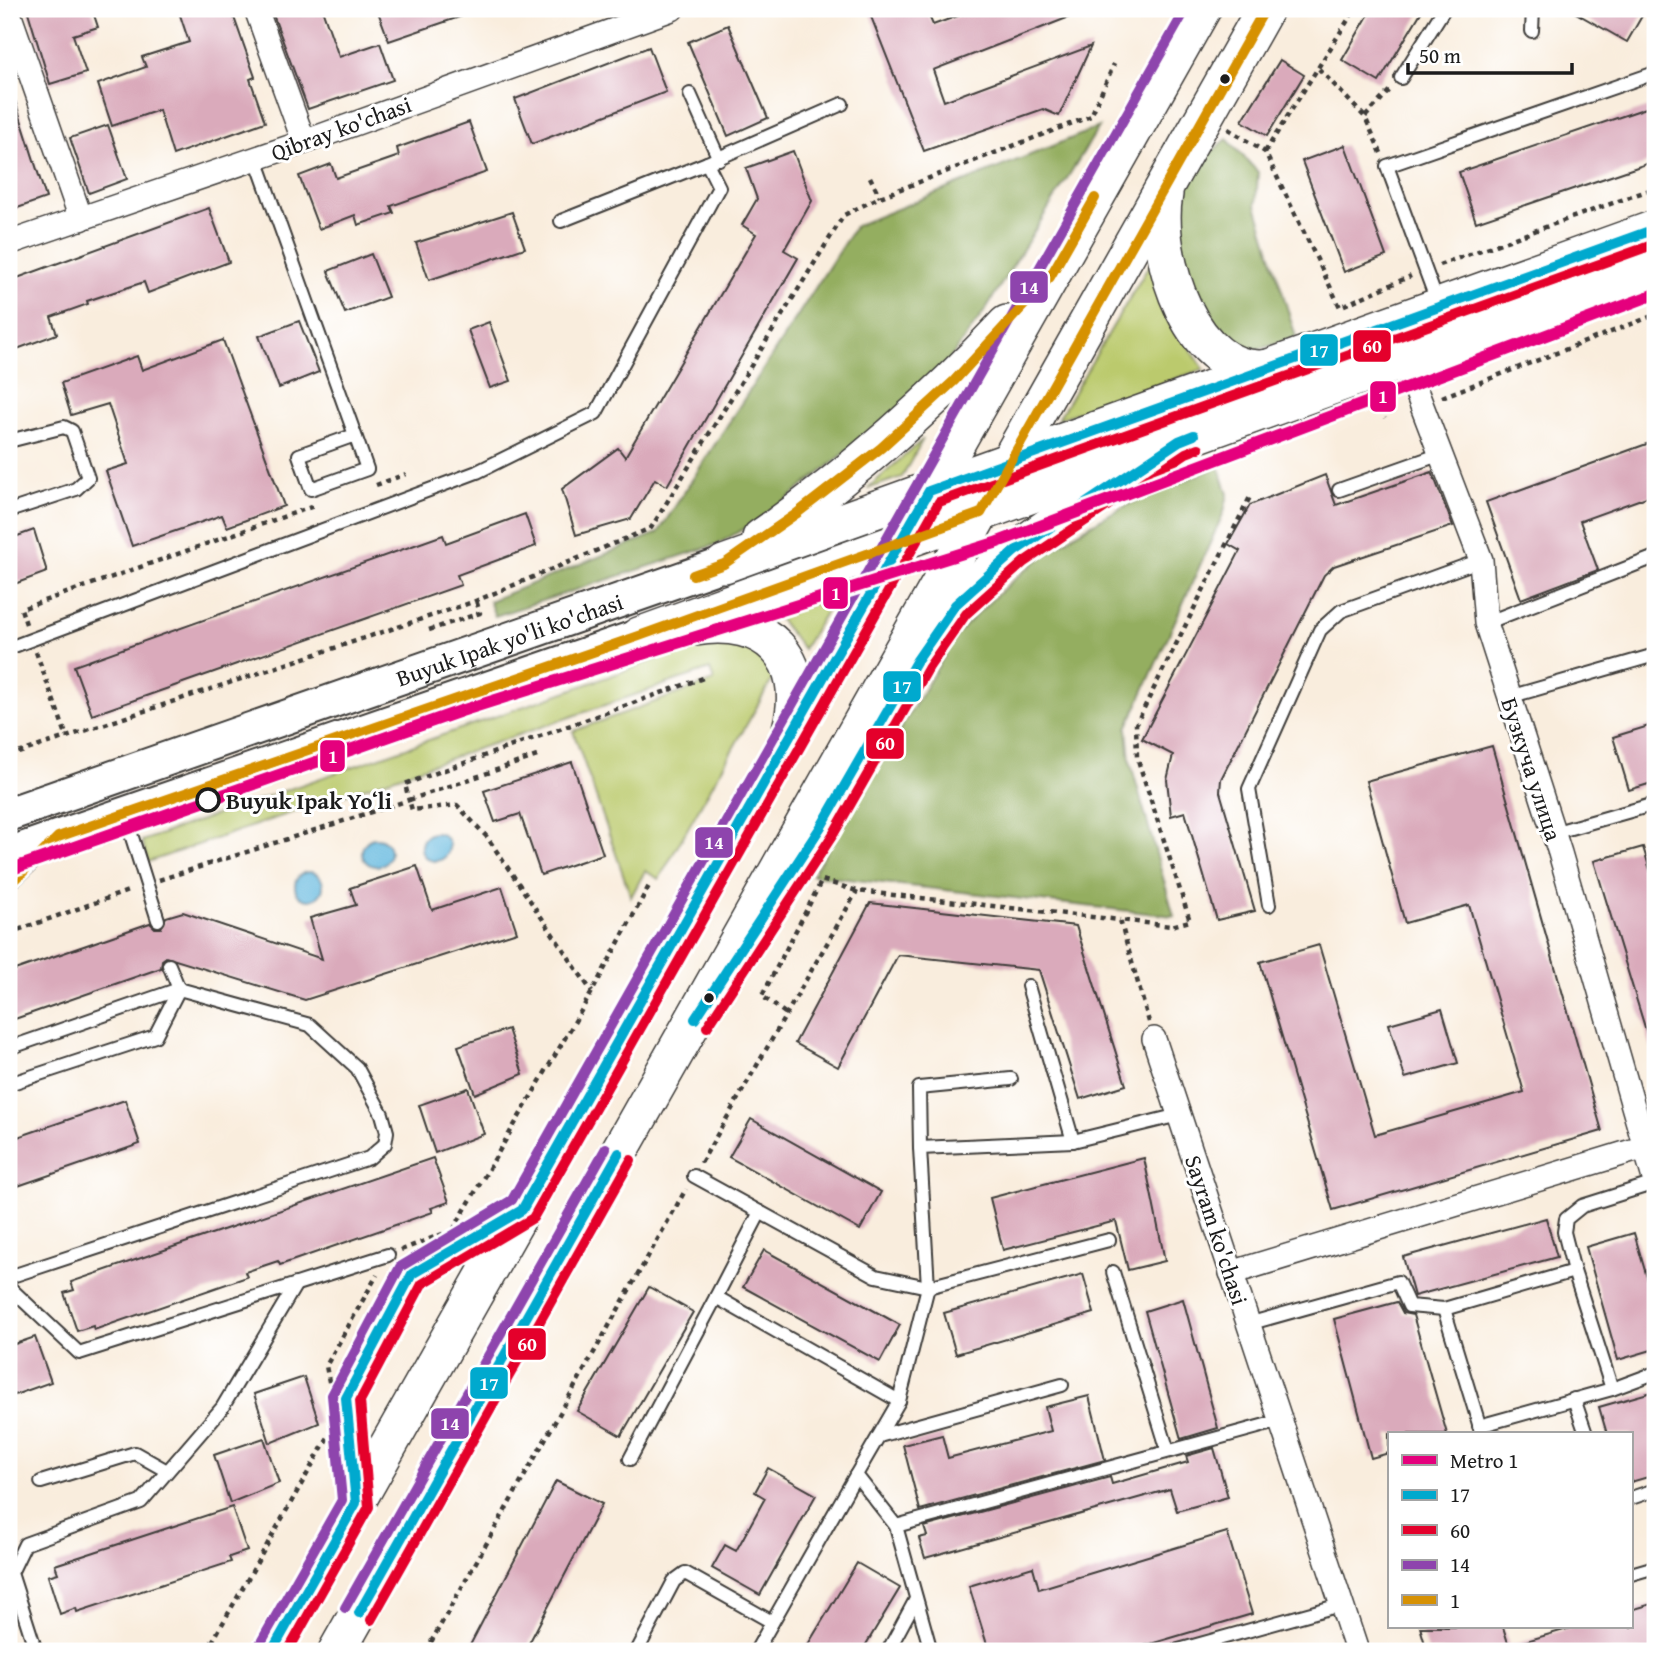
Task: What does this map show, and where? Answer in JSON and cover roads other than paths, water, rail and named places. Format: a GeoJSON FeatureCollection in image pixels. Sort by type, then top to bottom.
{"type":"FeatureCollection","features":[{"type":"Feature","properties":{"kind":"main road"},"geometry":{"type":"LineString","coordinates":[[272,1651],[1202,9]]}},
{"type":"Feature","properties":{"kind":"main road"},"geometry":{"type":"LineString","coordinates":[[337,1651],[1265,9]]}},
{"type":"Feature","properties":{"kind":"main road"},"geometry":{"type":"LineString","coordinates":[[1166,184],[1161,210],[1162,243],[1181,302],[1205,340],[1230,365],[1243,369],[1271,368]]}},
{"type":"Feature","properties":{"kind":"main road","name":"Buyuk Ipak yo'li ko'chasi"},"geometry":{"type":"LineString","coordinates":[[9,814],[724,564],[1655,229]]}},
{"type":"Feature","properties":{"kind":"main road"},"geometry":{"type":"LineString","coordinates":[[901,542],[1655,269]]}},
{"type":"Feature","properties":{"kind":"main road"},"geometry":{"type":"LineString","coordinates":[[724,564],[881,448],[954,381],[1050,277]]}},
{"type":"Feature","properties":{"kind":"main road"},"geometry":{"type":"LineString","coordinates":[[707,997],[822,825],[917,660],[955,606],[1014,551],[1179,441]]}},
{"type":"Feature","properties":{"kind":"main road","name":"Buyuk Ipak yo'li ko'chasi"},"geometry":{"type":"LineString","coordinates":[[58,837],[639,636],[901,542]]}},
{"type":"Feature","properties":{"kind":"main road"},"geometry":{"type":"LineString","coordinates":[[639,636],[729,624],[746,626],[773,641],[783,655],[794,681],[796,707],[788,741]]}},
{"type":"Feature","properties":{"kind":"main road"},"geometry":{"type":"LineString","coordinates":[[200,747],[215,753],[219,767],[213,779],[202,787]]}},
{"type":"Feature","properties":{"kind":"main road"},"geometry":{"type":"LineString","coordinates":[[9,855],[58,837]]}},
{"type":"Feature","properties":{"kind":"street"},"geometry":{"type":"LineString","coordinates":[[256,9],[310,140]]}},
{"type":"Feature","properties":{"kind":"street","name":"Qibray ko'chasi"},"geometry":{"type":"LineString","coordinates":[[9,243],[310,140],[672,9]]}},
{"type":"Feature","properties":{"kind":"street"},"geometry":{"type":"LineString","coordinates":[[9,13],[81,219]]}},
{"type":"Feature","properties":{"kind":"street","name":"Бузкуча улица"},"geometry":{"type":"LineString","coordinates":[[1404,359],[1481,560],[1486,624],[1553,833],[1655,1183]]}},
{"type":"Feature","properties":{"kind":"street","name":"Sayram ko'chasi"},"geometry":{"type":"LineString","coordinates":[[1154,1039],[1357,1651]]}},
{"type":"Feature","properties":{"kind":"street"},"geometry":{"type":"LineString","coordinates":[[1231,1273],[1645,1147]]}},
{"type":"Feature","properties":{"kind":"street","name":"Sayram ko'chasi"},"geometry":{"type":"LineString","coordinates":[[1340,1605],[1352,1651]]}},
{"type":"Feature","properties":{"kind":"lane"},"geometry":{"type":"LineString","coordinates":[[1401,78],[1444,9]]}},
{"type":"Feature","properties":{"kind":"lane"},"geometry":{"type":"LineString","coordinates":[[1532,31],[1533,9]]}},
{"type":"Feature","properties":{"kind":"lane"},"geometry":{"type":"LineString","coordinates":[[1439,308],[1387,166],[1655,73]]}},
{"type":"Feature","properties":{"kind":"lane"},"geometry":{"type":"LineString","coordinates":[[9,648],[477,472],[596,412],[719,187],[690,94]]}},
{"type":"Feature","properties":{"kind":"lane"},"geometry":{"type":"LineString","coordinates":[[561,221],[713,161],[842,104]]}},
{"type":"Feature","properties":{"kind":"lane"},"geometry":{"type":"LineString","coordinates":[[256,159],[355,435],[367,469],[311,489],[299,455],[355,435]]}},
{"type":"Feature","properties":{"kind":"lane"},"geometry":{"type":"LineString","coordinates":[[9,441],[64,426],[72,430],[88,478],[76,489],[9,511]]}},
{"type":"Feature","properties":{"kind":"lane"},"geometry":{"type":"LineString","coordinates":[[1339,490],[1441,454]]}},
{"type":"Feature","properties":{"kind":"lane"},"geometry":{"type":"LineString","coordinates":[[1486,624],[1655,557]]}},
{"type":"Feature","properties":{"kind":"lane"},"geometry":{"type":"LineString","coordinates":[[1269,905],[1250,789],[1321,631],[1342,611],[1481,560]]}},
{"type":"Feature","properties":{"kind":"lane"},"geometry":{"type":"LineString","coordinates":[[1509,697],[1655,655]]}},
{"type":"Feature","properties":{"kind":"lane"},"geometry":{"type":"LineString","coordinates":[[1553,833],[1655,804]]}},
{"type":"Feature","properties":{"kind":"lane"},"geometry":{"type":"LineString","coordinates":[[125,814],[158,920]]}},
{"type":"Feature","properties":{"kind":"lane"},"geometry":{"type":"LineString","coordinates":[[9,881],[18,878],[58,837]]}},
{"type":"Feature","properties":{"kind":"lane"},"geometry":{"type":"LineString","coordinates":[[9,1084],[155,1036],[178,989],[169,965]]}},
{"type":"Feature","properties":{"kind":"lane"},"geometry":{"type":"LineString","coordinates":[[1028,986],[1073,1141]]}},
{"type":"Feature","properties":{"kind":"lane"},"geometry":{"type":"LineString","coordinates":[[9,1048],[178,989],[310,1025],[357,1068],[382,1114],[387,1132],[385,1144],[369,1158],[9,1277]]}},
{"type":"Feature","properties":{"kind":"lane"},"geometry":{"type":"LineString","coordinates":[[756,1651],[899,1401],[928,1287],[919,1088],[1011,1079]]}},
{"type":"Feature","properties":{"kind":"lane"},"geometry":{"type":"LineString","coordinates":[[920,1148],[1073,1141],[1179,1115]]}},
{"type":"Feature","properties":{"kind":"lane"},"geometry":{"type":"LineString","coordinates":[[694,1176],[876,1276],[928,1287],[1109,1240]]}},
{"type":"Feature","properties":{"kind":"lane"},"geometry":{"type":"LineString","coordinates":[[1612,1389],[1574,1271],[1564,1231],[1566,1219],[1582,1206],[1655,1183]]}},
{"type":"Feature","properties":{"kind":"lane"},"geometry":{"type":"LineString","coordinates":[[356,1503],[346,1398],[412,1274],[522,1210]]}},
{"type":"Feature","properties":{"kind":"lane"},"geometry":{"type":"LineString","coordinates":[[630,1459],[760,1212]]}},
{"type":"Feature","properties":{"kind":"lane"},"geometry":{"type":"LineString","coordinates":[[9,1287],[79,1353],[388,1255]]}},
{"type":"Feature","properties":{"kind":"lane"},"geometry":{"type":"LineString","coordinates":[[1248,1324],[1398,1282],[1409,1306],[1444,1309],[1574,1271]]}},
{"type":"Feature","properties":{"kind":"lane"},"geometry":{"type":"LineString","coordinates":[[1112,1272],[1168,1451]]}},
{"type":"Feature","properties":{"kind":"lane"},"geometry":{"type":"LineString","coordinates":[[36,1651],[10,1573],[26,1544],[141,1502],[222,1408],[296,1284]]}},
{"type":"Feature","properties":{"kind":"lane"},"geometry":{"type":"LineString","coordinates":[[716,1297],[899,1401]]}},
{"type":"Feature","properties":{"kind":"lane"},"geometry":{"type":"LineString","coordinates":[[1444,1309],[1481,1430],[1655,1373]]}},
{"type":"Feature","properties":{"kind":"lane"},"geometry":{"type":"LineString","coordinates":[[879,1436],[1062,1385]]}},
{"type":"Feature","properties":{"kind":"lane"},"geometry":{"type":"LineString","coordinates":[[1574,1399],[1585,1432]]}},
{"type":"Feature","properties":{"kind":"lane"},"geometry":{"type":"LineString","coordinates":[[896,1526],[1280,1421]]}},
{"type":"Feature","properties":{"kind":"lane"},"geometry":{"type":"LineString","coordinates":[[41,1482],[135,1453],[167,1471]]}},
{"type":"Feature","properties":{"kind":"lane"},"geometry":{"type":"LineString","coordinates":[[856,1475],[896,1526],[931,1651]]}},
{"type":"Feature","properties":{"kind":"lane"},"geometry":{"type":"LineString","coordinates":[[1632,1498],[1655,1490]]}},
{"type":"Feature","properties":{"kind":"lane"},"geometry":{"type":"LineString","coordinates":[[1632,1573],[1655,1567]]}},
{"type":"Feature","properties":{"kind":"lane"},"geometry":{"type":"LineString","coordinates":[[637,1651],[674,1581],[685,1573],[772,1622]]}},
{"type":"Feature","properties":{"kind":"lane"},"geometry":{"type":"LineString","coordinates":[[888,1651],[916,1600]]}},
{"type":"Feature","properties":{"kind":"lane"},"geometry":{"type":"LineString","coordinates":[[1175,1651],[1340,1605]]}},
{"type":"Feature","properties":{"kind":"water"},"geometry":{"type":"Polygon","coordinates":[[[435,833],[445,837],[449,847],[445,857],[435,861],[425,857],[421,847],[425,837],[435,833]]]}},
{"type":"Feature","properties":{"kind":"water"},"geometry":{"type":"Polygon","coordinates":[[[376,838],[386,842],[390,852],[386,862],[376,866],[366,862],[362,852],[366,842],[376,838]]]}},
{"type":"Feature","properties":{"kind":"water"},"geometry":{"type":"Polygon","coordinates":[[[309,872],[319,876],[323,886],[319,896],[309,900],[299,896],[295,886],[299,876],[309,872]]]}},
{"type":"Feature","properties":{"kind":"metro line","name":"1"},"geometry":{"type":"LineString","coordinates":[[9,870],[461,711],[995,543],[1655,294]]}},
{"type":"Feature","properties":{"kind":"place","name":"Buyuk Ipak Yoʻli"},"geometry":{"type":"Point","coordinates":[208,800]}}]}
